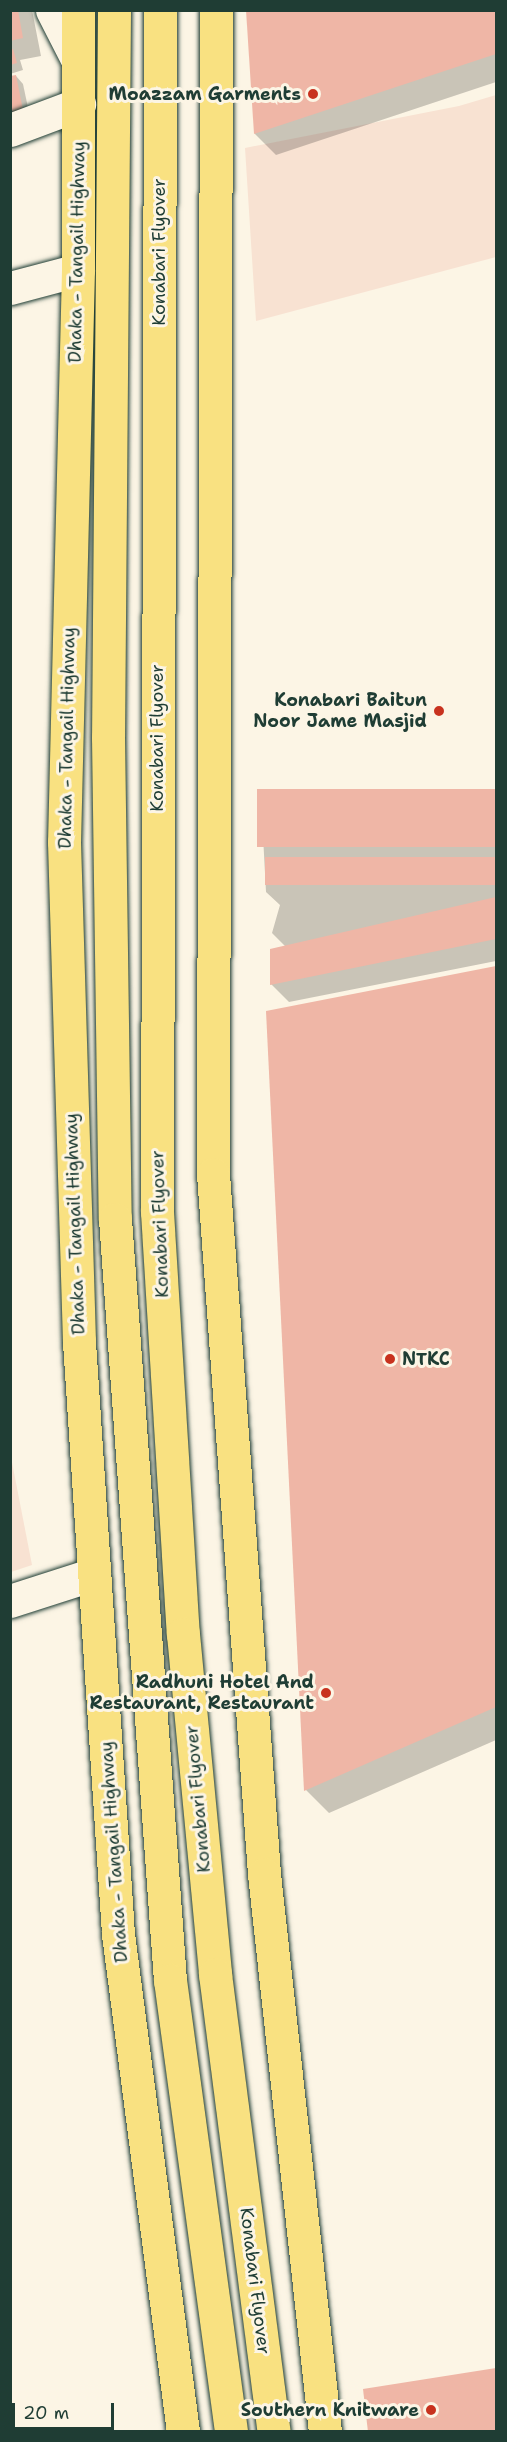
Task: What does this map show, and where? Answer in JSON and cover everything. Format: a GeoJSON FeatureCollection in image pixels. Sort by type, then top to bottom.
{"type":"FeatureCollection","features":[{"type":"Feature","properties":{"kind":"main road","name":"Dhaka - Tangail Highway"},"geometry":{"type":"LineString","coordinates":[[78,10],[78,270],[64,842],[79,1342],[118,1934],[183,2432]]}},
{"type":"Feature","properties":{"kind":"main road"},"geometry":{"type":"LineString","coordinates":[[114,10],[108,736],[115,1219],[170,1980],[231,2432]]}},
{"type":"Feature","properties":{"kind":"main road","name":"Konabari Flyover"},"geometry":{"type":"LineString","coordinates":[[160,10],[157,1212],[183,1634],[214,1962],[274,2432]]}},
{"type":"Feature","properties":{"kind":"main road"},"geometry":{"type":"LineString","coordinates":[[216,10],[213,1174],[264,1874],[325,2432]]}},
{"type":"Feature","properties":{"kind":"street"},"geometry":{"type":"LineString","coordinates":[[52,10],[78,61]]}},
{"type":"Feature","properties":{"kind":"street"},"geometry":{"type":"LineString","coordinates":[[10,130],[79,104]]}},
{"type":"Feature","properties":{"kind":"street"},"geometry":{"type":"LineString","coordinates":[[10,288],[78,270]]}},
{"type":"Feature","properties":{"kind":"street"},"geometry":{"type":"LineString","coordinates":[[10,1601],[94,1574]]}},
{"type":"Feature","properties":{"kind":"shaded area"},"geometry":{"type":"Polygon","coordinates":[[[496,95],[496,257],[256,321],[245,148],[459,106],[496,95]]]}},
{"type":"Feature","properties":{"kind":"shaded area"},"geometry":{"type":"Polygon","coordinates":[[[10,1452],[32,1565],[11,1572],[10,1572],[10,1452]]]}},
{"type":"Feature","properties":{"kind":"building"},"geometry":{"type":"Polygon","coordinates":[[[10,10],[18,10],[23,38],[10,41],[10,10]]]}},
{"type":"Feature","properties":{"kind":"building","name":"Moazzam Garments"},"geometry":{"type":"Polygon","coordinates":[[[246,10],[496,10],[496,54],[254,134],[246,10]]]}},
{"type":"Feature","properties":{"kind":"building"},"geometry":{"type":"Polygon","coordinates":[[[13,49],[17,63],[10,65],[10,50],[13,49]]]}},
{"type":"Feature","properties":{"kind":"building"},"geometry":{"type":"Polygon","coordinates":[[[16,75],[24,115],[10,118],[10,76],[16,75]]]}},
{"type":"Feature","properties":{"kind":"building"},"geometry":{"type":"Polygon","coordinates":[[[257,789],[496,789],[496,847],[257,847],[257,789]]]}},
{"type":"Feature","properties":{"kind":"building"},"geometry":{"type":"Polygon","coordinates":[[[265,857],[496,857],[496,885],[265,885],[265,857]]]}},
{"type":"Feature","properties":{"kind":"building"},"geometry":{"type":"Polygon","coordinates":[[[496,897],[496,939],[270,985],[270,949],[496,897]]]}},
{"type":"Feature","properties":{"kind":"building","name":"NTKC"},"geometry":{"type":"Polygon","coordinates":[[[496,966],[496,1707],[304,1791],[266,1011],[496,966]]]}},
{"type":"Feature","properties":{"kind":"building","name":"Southern Knitware"},"geometry":{"type":"Polygon","coordinates":[[[496,2368],[496,2431],[368,2432],[363,2389],[496,2368]]]}},
{"type":"Feature","properties":{"kind":"place","name":"Moazzam Garments"},"geometry":{"type":"Point","coordinates":[313,94]}},
{"type":"Feature","properties":{"kind":"place","name":"Konabari Baitun Noor Jame Masjid"},"geometry":{"type":"Point","coordinates":[439,711]}},
{"type":"Feature","properties":{"kind":"place","name":"NTKC"},"geometry":{"type":"Point","coordinates":[390,1359]}},
{"type":"Feature","properties":{"kind":"place","name":"Radhuni Hotel And Restaurant, Restaurant"},"geometry":{"type":"Point","coordinates":[326,1693]}},
{"type":"Feature","properties":{"kind":"place","name":"Southern Knitware"},"geometry":{"type":"Point","coordinates":[431,2410]}}]}
